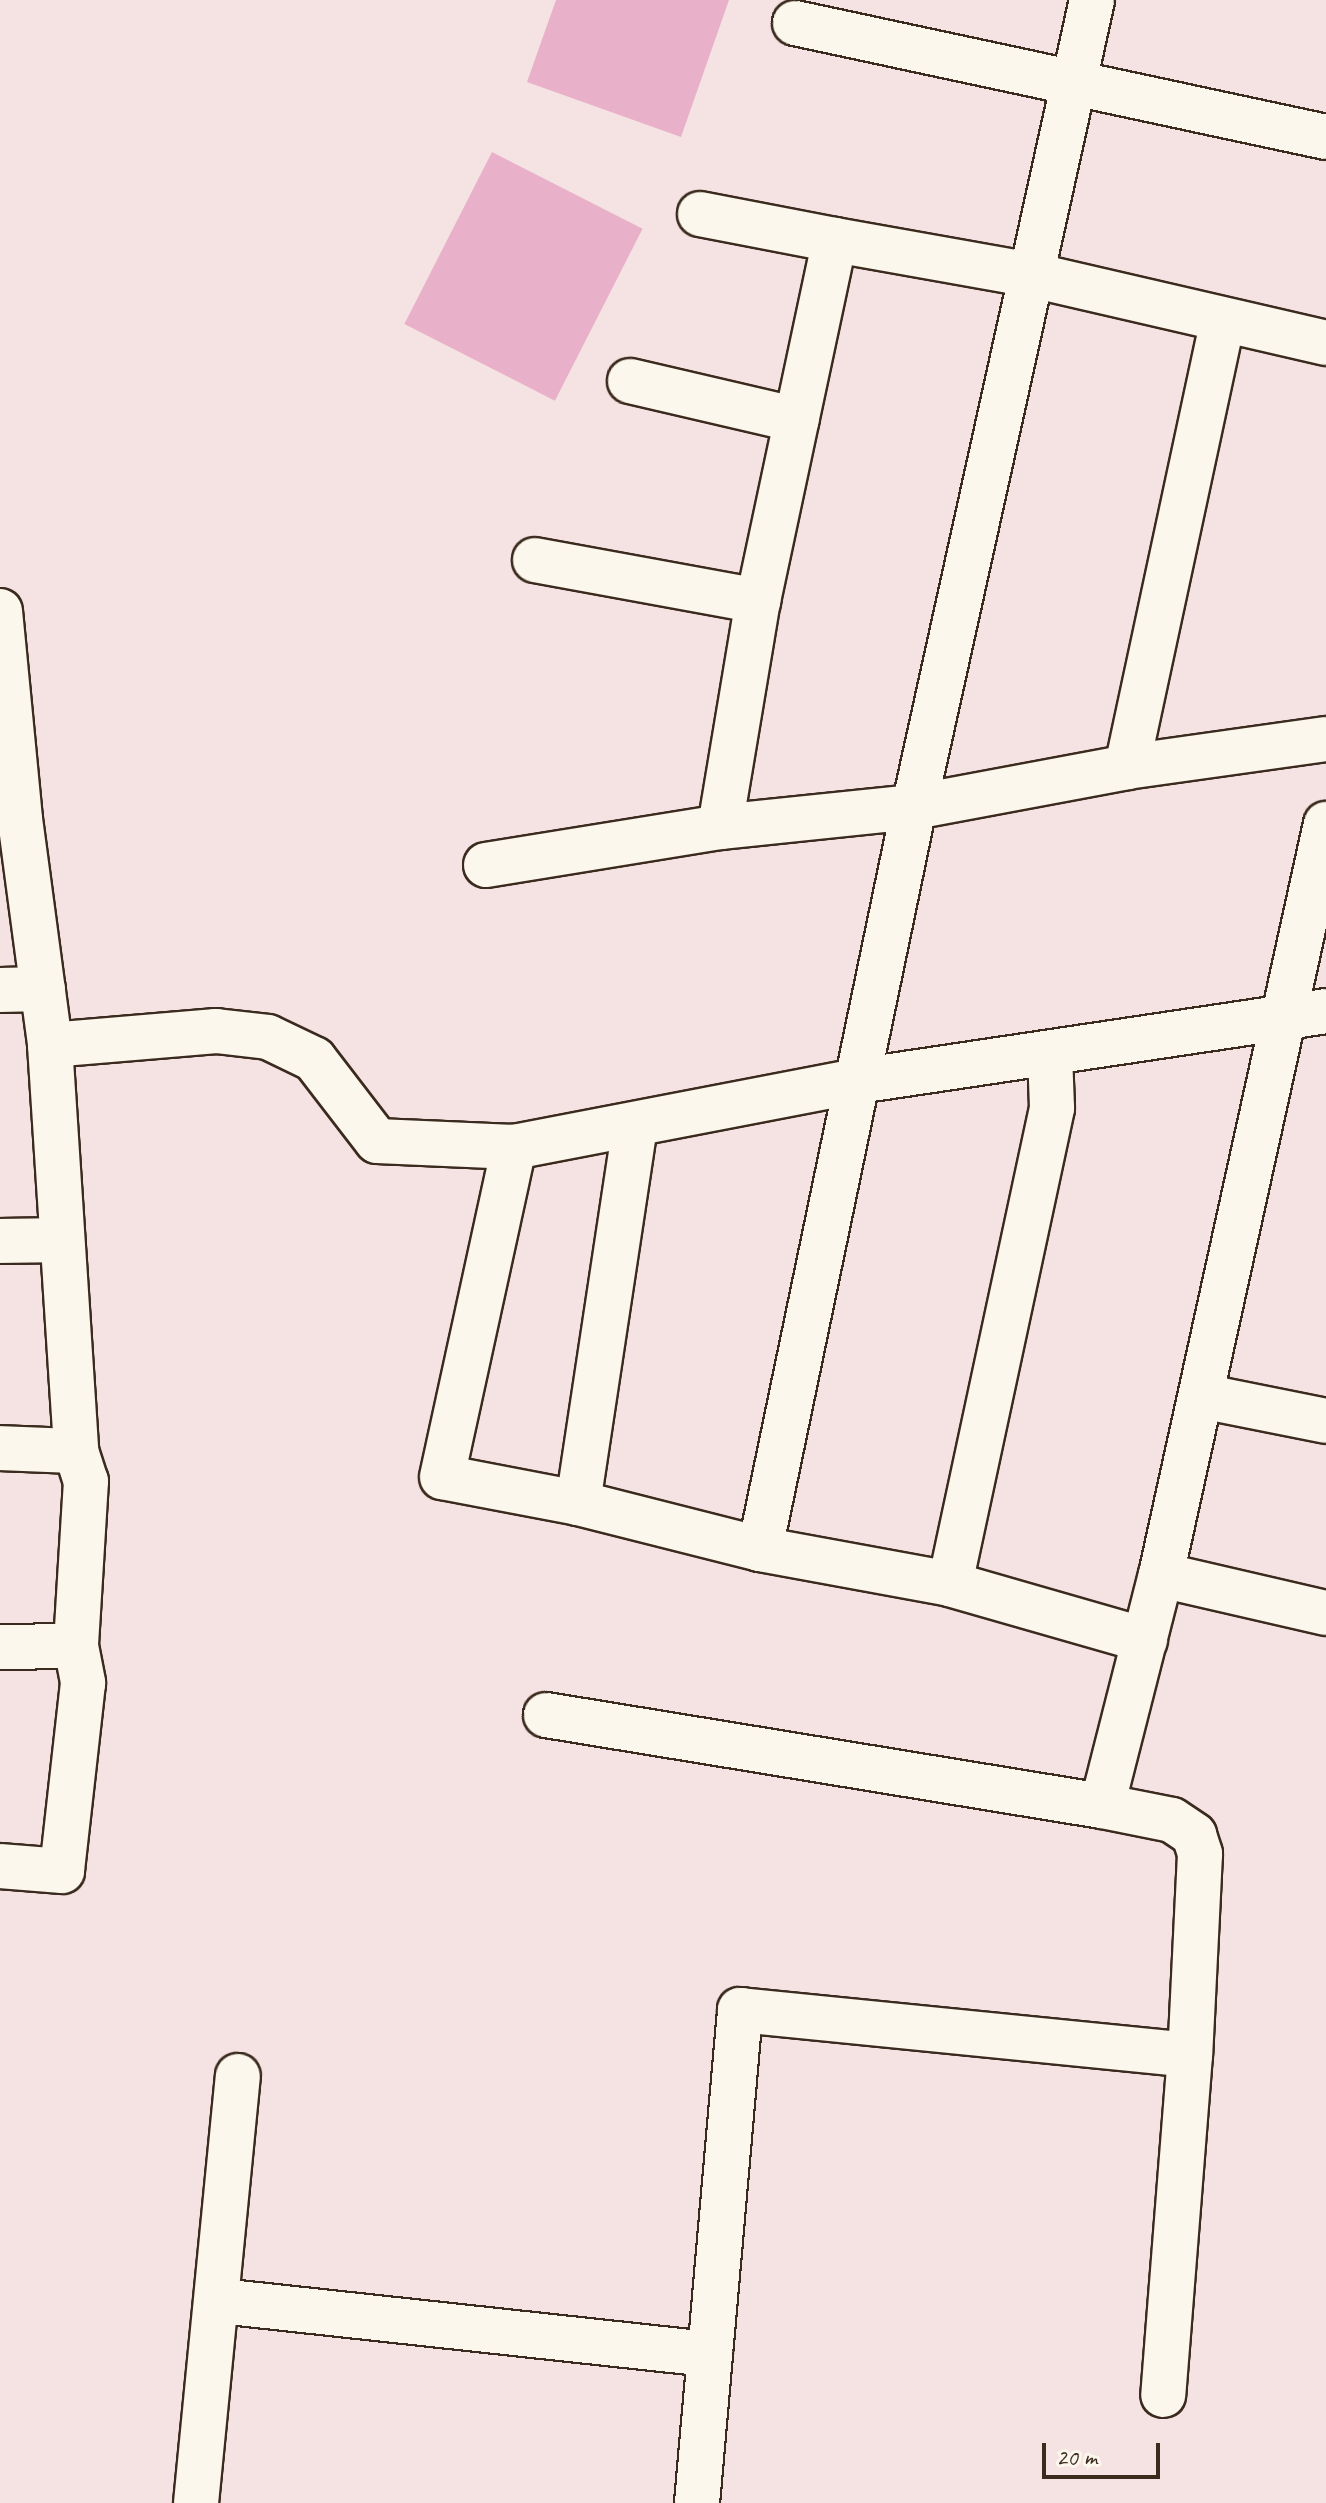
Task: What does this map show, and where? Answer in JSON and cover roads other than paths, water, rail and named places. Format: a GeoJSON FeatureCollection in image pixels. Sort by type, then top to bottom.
{"type":"FeatureCollection","features":[{"type":"Feature","properties":{"kind":"street"},"geometry":{"type":"LineString","coordinates":[[760,1549],[914,807],[1092,0]]}},
{"type":"Feature","properties":{"kind":"street"},"geometry":{"type":"LineString","coordinates":[[795,23],[1326,137]]}},
{"type":"Feature","properties":{"kind":"street"},"geometry":{"type":"LineString","coordinates":[[700,214],[1032,275],[1222,322],[1326,343]]}},
{"type":"Feature","properties":{"kind":"street"},"geometry":{"type":"LineString","coordinates":[[720,827],[758,601],[835,240]]}},
{"type":"Feature","properties":{"kind":"street"},"geometry":{"type":"LineString","coordinates":[[1127,767],[1222,322]]}},
{"type":"Feature","properties":{"kind":"street"},"geometry":{"type":"LineString","coordinates":[[630,381],[797,420]]}},
{"type":"Feature","properties":{"kind":"street"},"geometry":{"type":"LineString","coordinates":[[535,560],[758,601]]}},
{"type":"Feature","properties":{"kind":"street"},"geometry":{"type":"LineString","coordinates":[[0,611],[10,819],[43,989],[50,1045],[76,1451],[86,1481],[76,1646],[83,1683],[62,1871],[0,1866]]}},
{"type":"Feature","properties":{"kind":"street"},"geometry":{"type":"LineString","coordinates":[[486,865],[720,827],[914,807],[1127,767],[1326,739]]}},
{"type":"Feature","properties":{"kind":"street"},"geometry":{"type":"LineString","coordinates":[[1102,1806],[1161,1575],[1201,1396],[1305,1015],[1326,824]]}},
{"type":"Feature","properties":{"kind":"street"},"geometry":{"type":"LineString","coordinates":[[0,990],[43,989]]}},
{"type":"Feature","properties":{"kind":"street"},"geometry":{"type":"LineString","coordinates":[[50,1045],[216,1031],[268,1037],[314,1059],[377,1141],[514,1147],[635,1128],[858,1081],[1305,1015]]}},
{"type":"Feature","properties":{"kind":"street"},"geometry":{"type":"LineString","coordinates":[[950,1584],[1052,1108],[1050,1053]]}},
{"type":"Feature","properties":{"kind":"street"},"geometry":{"type":"LineString","coordinates":[[578,1503],[635,1128]]}},
{"type":"Feature","properties":{"kind":"street"},"geometry":{"type":"LineString","coordinates":[[514,1147],[442,1477],[578,1503],[760,1549],[950,1584],[1145,1640]]}},
{"type":"Feature","properties":{"kind":"street"},"geometry":{"type":"LineString","coordinates":[[0,1241],[62,1240]]}},
{"type":"Feature","properties":{"kind":"street"},"geometry":{"type":"LineString","coordinates":[[1201,1396],[1326,1421]]}},
{"type":"Feature","properties":{"kind":"street"},"geometry":{"type":"LineString","coordinates":[[0,1448],[76,1451]]}},
{"type":"Feature","properties":{"kind":"street"},"geometry":{"type":"LineString","coordinates":[[1161,1575],[1326,1613]]}},
{"type":"Feature","properties":{"kind":"street"},"geometry":{"type":"LineString","coordinates":[[0,1647],[76,1646]]}},
{"type":"Feature","properties":{"kind":"street"},"geometry":{"type":"LineString","coordinates":[[546,1715],[1102,1806],[1172,1820],[1194,1835],[1200,1854],[1190,2055],[1163,2395]]}},
{"type":"Feature","properties":{"kind":"street"},"geometry":{"type":"LineString","coordinates":[[697,2503],[740,2010],[1190,2055]]}},
{"type":"Feature","properties":{"kind":"street"},"geometry":{"type":"LineString","coordinates":[[205,2502],[238,2076]]}},
{"type":"Feature","properties":{"kind":"street"},"geometry":{"type":"LineString","coordinates":[[220,2301],[710,2354]]}}]}
